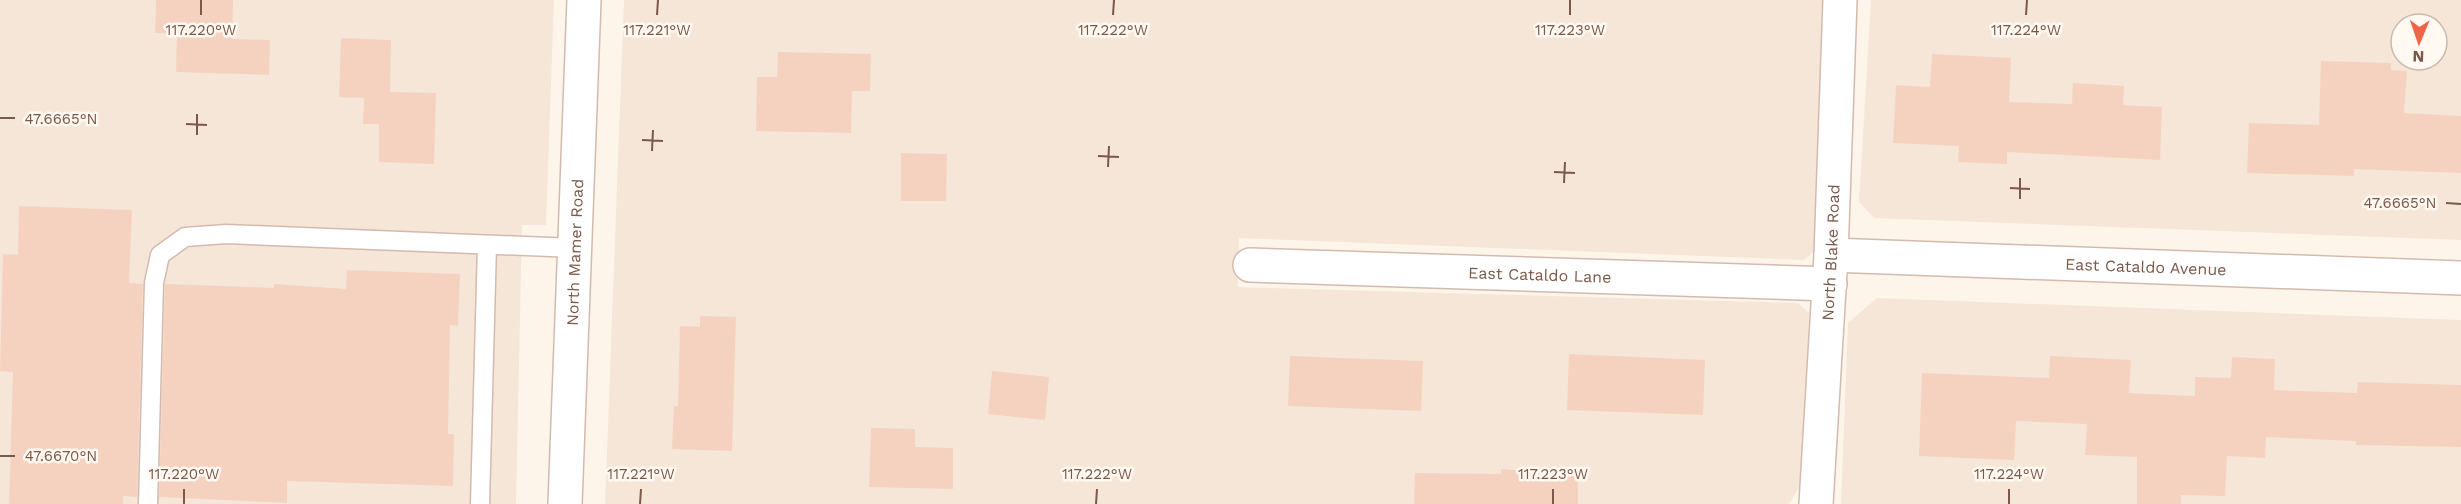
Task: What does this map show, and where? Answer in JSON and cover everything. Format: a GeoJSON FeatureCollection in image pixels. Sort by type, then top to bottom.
{"type":"FeatureCollection","features":[{"type":"Feature","properties":{"kind":"street","name":"North Mamer Road"},"geometry":{"type":"LineString","coordinates":[[565,504],[584,0]]}},
{"type":"Feature","properties":{"kind":"street","name":"North Blake Road"},"geometry":{"type":"LineString","coordinates":[[1816,504],[1830,270],[1840,0]]}},
{"type":"Feature","properties":{"kind":"street","name":"East Cataldo Lane"},"geometry":{"type":"LineString","coordinates":[[1250,265],[1830,270]]}},
{"type":"Feature","properties":{"kind":"street","name":"East Cataldo Avenue"},"geometry":{"type":"LineString","coordinates":[[1830,270],[2461,278]]}},
{"type":"Feature","properties":{"kind":"lane"},"geometry":{"type":"LineString","coordinates":[[148,504],[153,283],[160,255],[185,237],[226,234],[574,248]]}},
{"type":"Feature","properties":{"kind":"lane"},"geometry":{"type":"LineString","coordinates":[[480,504],[487,245]]}},
{"type":"Feature","properties":{"kind":"shaded area"},"geometry":{"type":"Polygon","coordinates":[[[0,0],[554,0],[546,225],[522,225],[516,504],[0,504],[0,0]]]}},
{"type":"Feature","properties":{"kind":"shaded area"},"geometry":{"type":"Polygon","coordinates":[[[624,0],[1823,0],[1817,249],[1804,260],[1239,238],[1238,287],[1798,303],[1809,313],[1803,481],[1789,504],[605,504],[624,0]]]}},
{"type":"Feature","properties":{"kind":"shaded area"},"geometry":{"type":"Polygon","coordinates":[[[1871,0],[2461,0],[2461,240],[1874,218],[1859,202],[1871,0]]]}},
{"type":"Feature","properties":{"kind":"shaded area"},"geometry":{"type":"Polygon","coordinates":[[[1877,298],[2461,320],[2461,504],[1841,504],[1848,323],[1877,298]]]}},
{"type":"Feature","properties":{"kind":"building"},"geometry":{"type":"Polygon","coordinates":[[[156,0],[233,0],[232,39],[270,40],[269,75],[176,72],[177,34],[155,33],[156,0]]]}},
{"type":"Feature","properties":{"kind":"building"},"geometry":{"type":"Polygon","coordinates":[[[341,38],[391,40],[390,92],[436,93],[434,164],[379,162],[379,124],[363,124],[364,98],[339,97],[341,38]]]}},
{"type":"Feature","properties":{"kind":"building"},"geometry":{"type":"Polygon","coordinates":[[[778,52],[871,54],[870,91],[852,91],[851,133],[756,131],[757,77],[777,77],[778,52]]]}},
{"type":"Feature","properties":{"kind":"building"},"geometry":{"type":"Polygon","coordinates":[[[1932,54],[2011,58],[2009,102],[2072,104],[2073,83],[2124,86],[2123,105],[2162,107],[2160,160],[2007,152],[2007,164],[1958,162],[1959,146],[1893,143],[1896,85],[1930,87],[1932,54]]]}},
{"type":"Feature","properties":{"kind":"building"},"geometry":{"type":"Polygon","coordinates":[[[2321,61],[2389,63],[2389,72],[2407,72],[2404,113],[2461,116],[2461,173],[2354,169],[2354,176],[2247,173],[2249,123],[2319,125],[2321,61]]]}},
{"type":"Feature","properties":{"kind":"building"},"geometry":{"type":"Polygon","coordinates":[[[901,153],[947,154],[946,201],[901,201],[901,153]]]}},
{"type":"Feature","properties":{"kind":"building"},"geometry":{"type":"Polygon","coordinates":[[[19,206],[132,210],[129,283],[143,284],[137,497],[123,496],[123,504],[9,504],[13,372],[0,371],[3,254],[18,255],[19,206]]]}},
{"type":"Feature","properties":{"kind":"building"},"geometry":{"type":"Polygon","coordinates":[[[347,270],[460,274],[458,326],[450,325],[448,434],[454,434],[453,486],[287,481],[287,503],[159,497],[165,284],[274,288],[274,284],[346,289],[347,270]]]}},
{"type":"Feature","properties":{"kind":"building"},"geometry":{"type":"Polygon","coordinates":[[[700,316],[736,317],[732,451],[672,449],[674,406],[678,406],[680,326],[700,327],[700,316]]]}},
{"type":"Feature","properties":{"kind":"building"},"geometry":{"type":"Polygon","coordinates":[[[1569,354],[1705,360],[1703,415],[1567,410],[1569,354]]]}},
{"type":"Feature","properties":{"kind":"building"},"geometry":{"type":"Polygon","coordinates":[[[1290,356],[1423,361],[1421,411],[1288,406],[1290,356]]]}},
{"type":"Feature","properties":{"kind":"building"},"geometry":{"type":"Polygon","coordinates":[[[2050,356],[2131,360],[2129,393],[2195,396],[2195,377],[2231,378],[2232,357],[2275,359],[2274,390],[2357,393],[2358,382],[2461,385],[2461,447],[2356,445],[2356,441],[2266,437],[2265,458],[2227,456],[2225,496],[2181,495],[2181,504],[2137,504],[2137,457],[2085,455],[2087,424],[2016,421],[2014,460],[1919,456],[1922,373],[2049,378],[2050,356]]]}},
{"type":"Feature","properties":{"kind":"building"},"geometry":{"type":"Polygon","coordinates":[[[992,371],[1049,377],[1045,420],[988,414],[992,371]]]}},
{"type":"Feature","properties":{"kind":"building"},"geometry":{"type":"Polygon","coordinates":[[[871,428],[915,429],[915,447],[953,448],[953,489],[869,487],[871,428]]]}},
{"type":"Feature","properties":{"kind":"building"},"geometry":{"type":"Polygon","coordinates":[[[1501,469],[1578,475],[1578,504],[1414,504],[1415,473],[1501,474],[1501,469]]]}}]}
